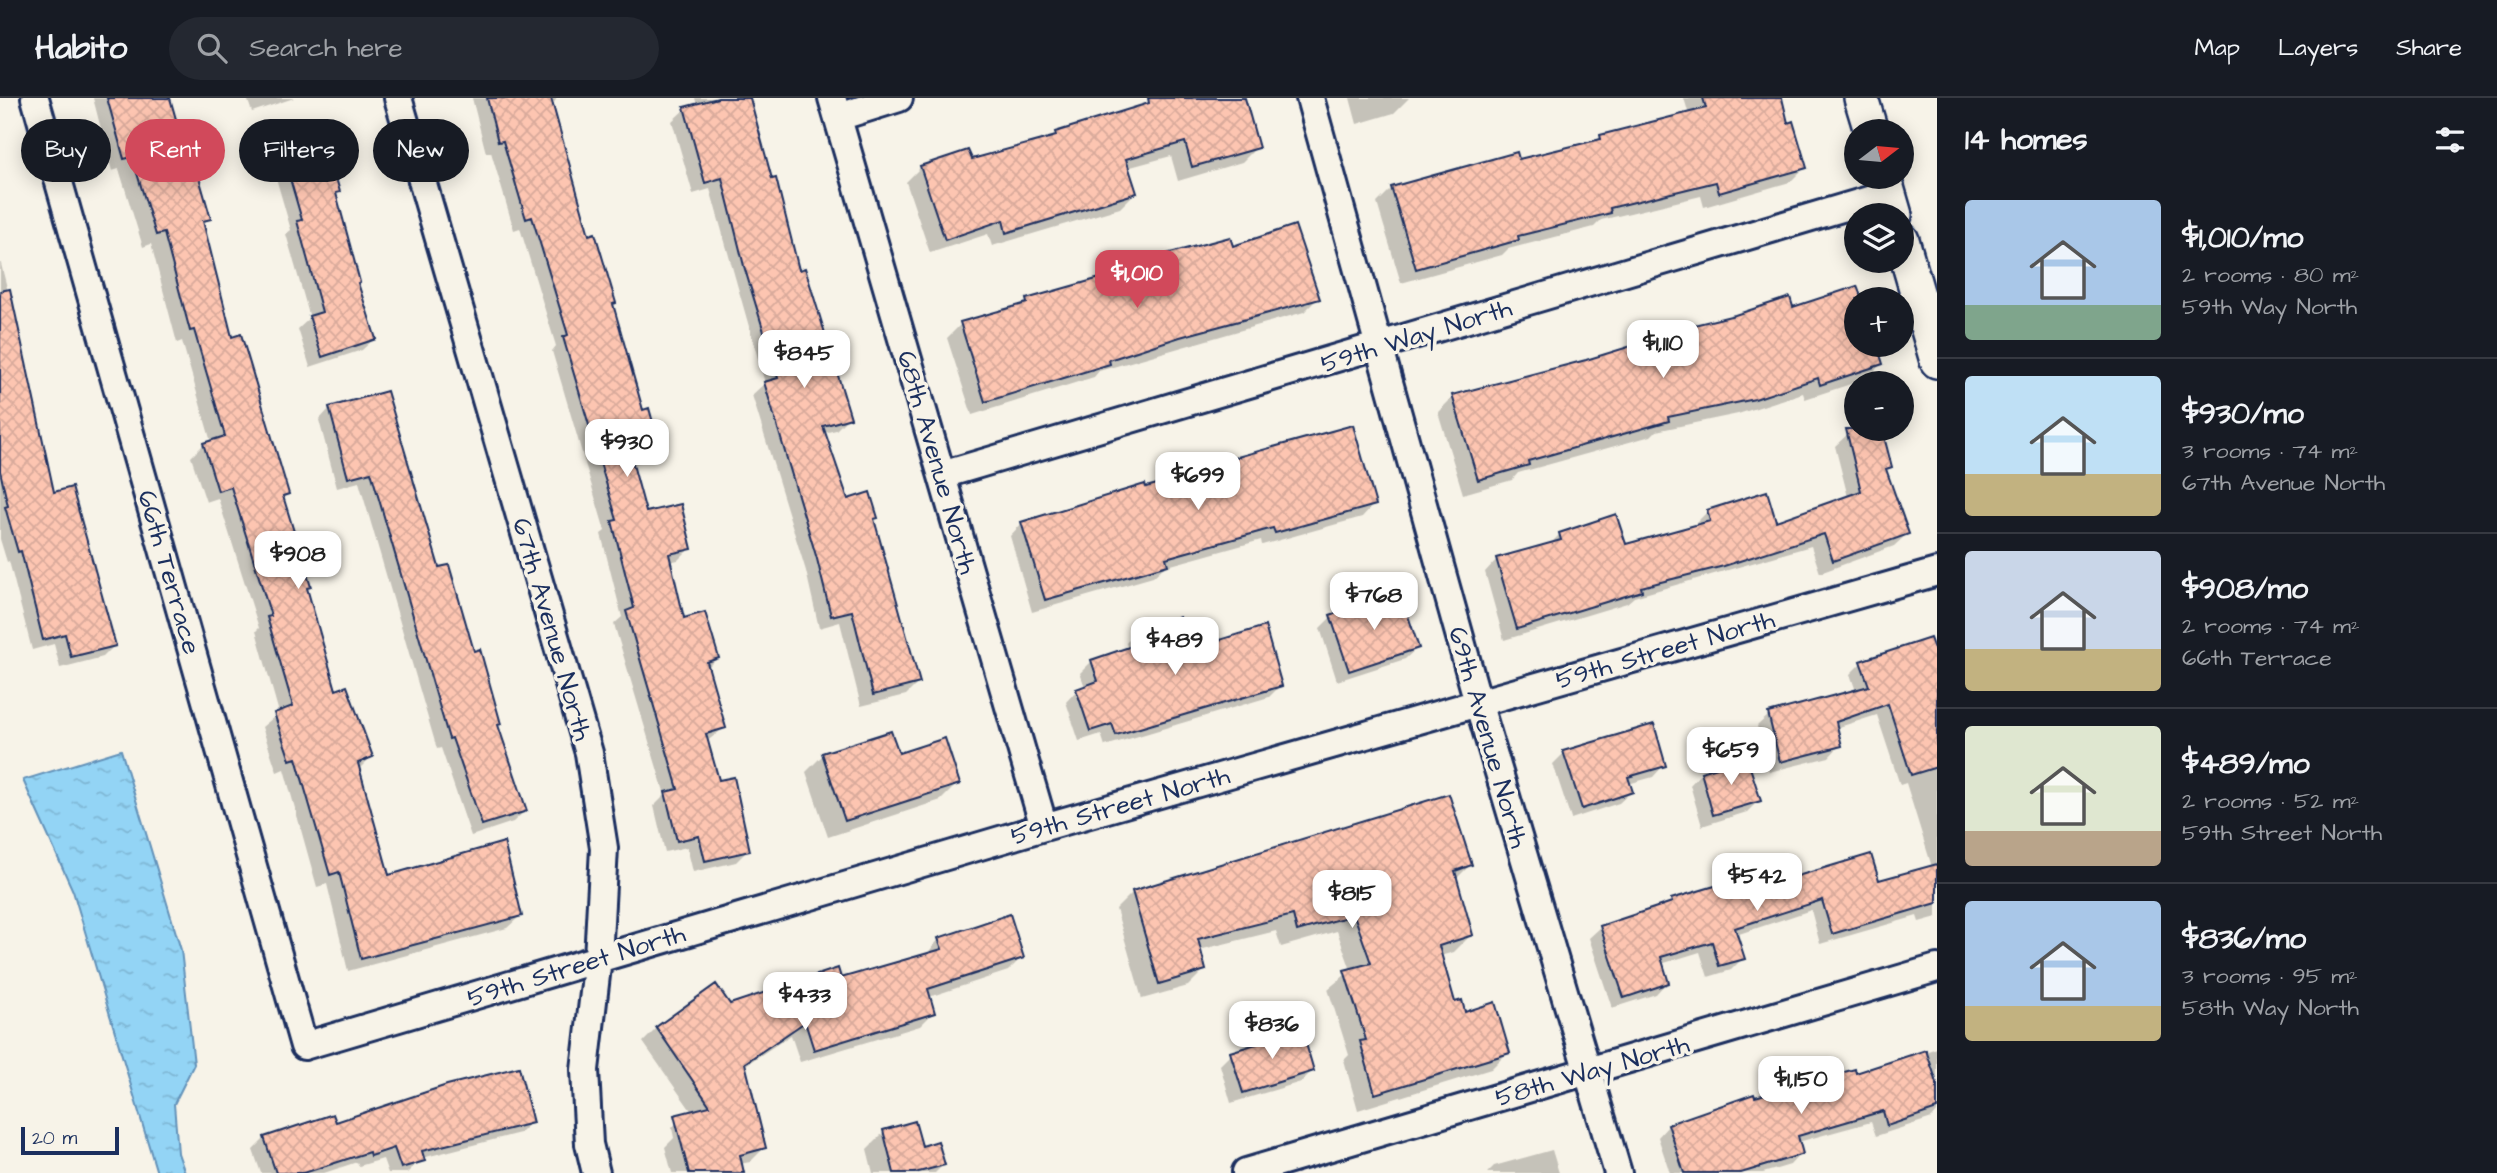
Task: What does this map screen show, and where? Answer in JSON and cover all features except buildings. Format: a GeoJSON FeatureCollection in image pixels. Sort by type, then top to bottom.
{"type":"FeatureCollection","features":[{"type":"Feature","properties":{"kind":"street","name":"66th Terrace"},"geometry":{"type":"LineString","coordinates":[[35,98],[304,1046]]}},
{"type":"Feature","properties":{"kind":"street","name":"67th Avenue North"},"geometry":{"type":"LineString","coordinates":[[398,98],[589,752],[604,848],[598,958],[585,1070],[589,1144],[596,1173]]}},
{"type":"Feature","properties":{"kind":"street"},"geometry":{"type":"LineString","coordinates":[[835,107],[899,98]]}},
{"type":"Feature","properties":{"kind":"street","name":"69th Avenue North"},"geometry":{"type":"LineString","coordinates":[[1310,98],[1381,345],[1478,702],[1618,1173]]}},
{"type":"Feature","properties":{"kind":"street"},"geometry":{"type":"LineString","coordinates":[[1861,98],[1867,119]]}},
{"type":"Feature","properties":{"kind":"street","name":"68th Avenue North"},"geometry":{"type":"LineString","coordinates":[[835,107],[1044,827]]}},
{"type":"Feature","properties":{"kind":"street","name":"59th Way North"},"geometry":{"type":"LineString","coordinates":[[942,475],[1889,195]]}},
{"type":"Feature","properties":{"kind":"street"},"geometry":{"type":"LineString","coordinates":[[1912,273],[1937,361]]}},
{"type":"Feature","properties":{"kind":"street","name":"59th Street North"},"geometry":{"type":"LineString","coordinates":[[304,1046],[1044,827],[1937,572]]}},
{"type":"Feature","properties":{"kind":"street","name":"58th Way North"},"geometry":{"type":"LineString","coordinates":[[1246,1172],[1937,968]]}},
{"type":"Feature","properties":{"kind":"water"},"geometry":{"type":"Polygon","coordinates":[[[121,750],[181,950],[194,1064],[174,1104],[178,1153],[185,1173],[157,1173],[73,891],[23,780],[121,750]]]}}]}
